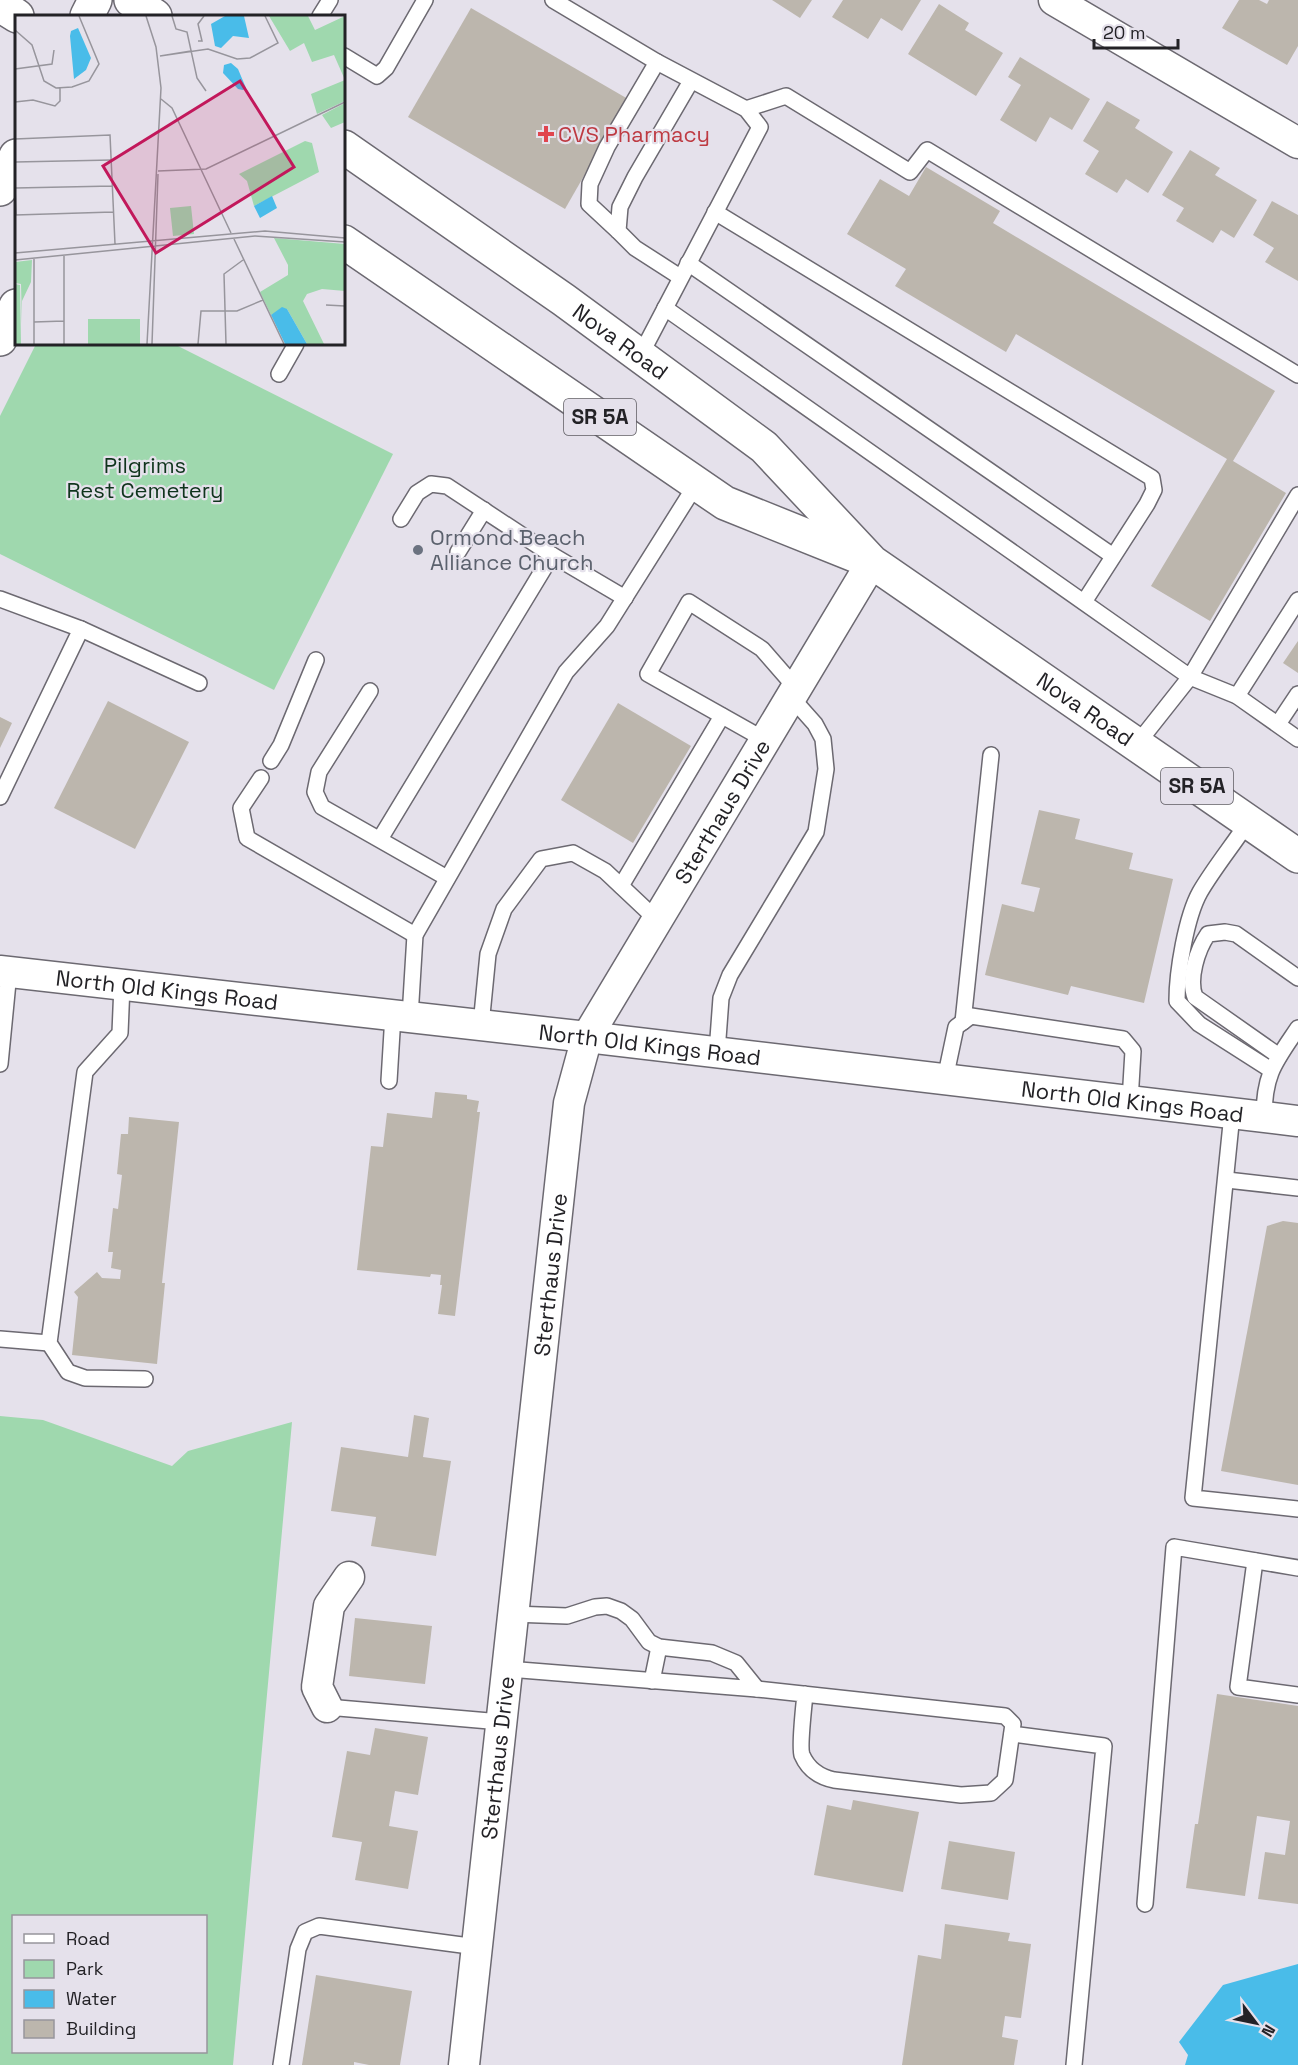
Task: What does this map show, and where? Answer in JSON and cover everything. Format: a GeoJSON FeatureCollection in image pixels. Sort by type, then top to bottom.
{"type":"FeatureCollection","features":[{"type":"Feature","properties":{"kind":"main road"},"geometry":{"type":"LineString","coordinates":[[88,15],[95,0]]}},
{"type":"Feature","properties":{"kind":"main road"},"geometry":{"type":"LineString","coordinates":[[131,0],[154,15]]}},
{"type":"Feature","properties":{"kind":"main road"},"geometry":{"type":"LineString","coordinates":[[164,15],[172,0]]}},
{"type":"Feature","properties":{"kind":"main road"},"geometry":{"type":"LineString","coordinates":[[0,5],[15,15]]}},
{"type":"Feature","properties":{"kind":"main road","name":"Nova Road"},"geometry":{"type":"LineString","coordinates":[[345,148],[564,300],[764,447],[872,562],[1298,856]]}},
{"type":"Feature","properties":{"kind":"main road"},"geometry":{"type":"LineString","coordinates":[[0,189],[15,158]]}},
{"type":"Feature","properties":{"kind":"main road","name":"Nova Road"},"geometry":{"type":"LineString","coordinates":[[347,252],[725,503],[872,562]]}},
{"type":"Feature","properties":{"kind":"main road"},"geometry":{"type":"LineString","coordinates":[[0,339],[15,308]]}},
{"type":"Feature","properties":{"kind":"street"},"geometry":{"type":"LineString","coordinates":[[1054,0],[1298,143]]}},
{"type":"Feature","properties":{"kind":"street","name":"Sterthaus Drive"},"geometry":{"type":"LineString","coordinates":[[464,2065],[569,1103],[587,1037],[872,562]]}},
{"type":"Feature","properties":{"kind":"street","name":"North Old Kings Road"},"geometry":{"type":"LineString","coordinates":[[4,972],[587,1037],[1298,1121]]}},
{"type":"Feature","properties":{"kind":"street"},"geometry":{"type":"LineString","coordinates":[[327,1707],[317,1687],[329,1606],[349,1577]]}},
{"type":"Feature","properties":{"kind":"lane"},"geometry":{"type":"LineString","coordinates":[[321,15],[330,0]]}},
{"type":"Feature","properties":{"kind":"lane"},"geometry":{"type":"LineString","coordinates":[[345,57],[377,76],[386,69],[425,0]]}},
{"type":"Feature","properties":{"kind":"lane"},"geometry":{"type":"LineString","coordinates":[[553,0],[657,63],[746,109],[760,127],[640,356]]}},
{"type":"Feature","properties":{"kind":"lane"},"geometry":{"type":"LineString","coordinates":[[657,63],[607,147],[590,184],[589,204],[635,248],[680,277]]}},
{"type":"Feature","properties":{"kind":"lane"},"geometry":{"type":"LineString","coordinates":[[618,231],[620,207],[691,81]]}},
{"type":"Feature","properties":{"kind":"lane"},"geometry":{"type":"LineString","coordinates":[[746,109],[786,96],[910,172],[927,150],[1298,375]]}},
{"type":"Feature","properties":{"kind":"lane"},"geometry":{"type":"LineString","coordinates":[[715,212],[1152,478],[1154,490],[1084,602]]}},
{"type":"Feature","properties":{"kind":"lane"},"geometry":{"type":"LineString","coordinates":[[688,263],[1113,556]]}},
{"type":"Feature","properties":{"kind":"lane"},"geometry":{"type":"LineString","coordinates":[[665,308],[1190,676],[1238,696],[1298,739]]}},
{"type":"Feature","properties":{"kind":"lane"},"geometry":{"type":"LineString","coordinates":[[279,374],[295,345]]}},
{"type":"Feature","properties":{"kind":"lane"},"geometry":{"type":"LineString","coordinates":[[389,1081],[415,935],[566,672],[607,626],[697,483]]}},
{"type":"Feature","properties":{"kind":"lane"},"geometry":{"type":"LineString","coordinates":[[401,519],[417,493],[431,484],[447,486],[552,555],[625,598]]}},
{"type":"Feature","properties":{"kind":"lane"},"geometry":{"type":"LineString","coordinates":[[1137,744],[1190,676],[1298,495]]}},
{"type":"Feature","properties":{"kind":"lane"},"geometry":{"type":"LineString","coordinates":[[458,552],[484,510]]}},
{"type":"Feature","properties":{"kind":"lane"},"geometry":{"type":"LineString","coordinates":[[380,839],[552,555]]}},
{"type":"Feature","properties":{"kind":"lane"},"geometry":{"type":"LineString","coordinates":[[0,599],[81,628],[199,683]]}},
{"type":"Feature","properties":{"kind":"lane"},"geometry":{"type":"LineString","coordinates":[[1238,696],[1298,600]]}},
{"type":"Feature","properties":{"kind":"lane"},"geometry":{"type":"LineString","coordinates":[[717,1052],[721,998],[730,975],[816,832],[826,769],[823,740],[815,724],[762,649],[689,602],[648,674],[765,740]]}},
{"type":"Feature","properties":{"kind":"lane"},"geometry":{"type":"LineString","coordinates":[[0,798],[81,628]]}},
{"type":"Feature","properties":{"kind":"lane"},"geometry":{"type":"LineString","coordinates":[[271,761],[281,745],[316,660]]}},
{"type":"Feature","properties":{"kind":"lane"},"geometry":{"type":"LineString","coordinates":[[370,691],[319,772],[315,792],[322,807],[447,878]]}},
{"type":"Feature","properties":{"kind":"lane"},"geometry":{"type":"LineString","coordinates":[[1278,724],[1298,694]]}},
{"type":"Feature","properties":{"kind":"lane"},"geometry":{"type":"LineString","coordinates":[[621,886],[722,716]]}},
{"type":"Feature","properties":{"kind":"lane"},"geometry":{"type":"LineString","coordinates":[[963,1022],[991,754]]}},
{"type":"Feature","properties":{"kind":"lane"},"geometry":{"type":"LineString","coordinates":[[261,778],[241,808],[247,838],[415,935]]}},
{"type":"Feature","properties":{"kind":"lane"},"geometry":{"type":"LineString","coordinates":[[1248,822],[1200,893],[1192,914],[1177,977],[1177,1001],[1199,1024],[1271,1070]]}},
{"type":"Feature","properties":{"kind":"lane"},"geometry":{"type":"LineString","coordinates":[[481,1025],[488,954],[504,909],[541,859],[573,853],[605,871],[657,920]]}},
{"type":"Feature","properties":{"kind":"lane"},"geometry":{"type":"LineString","coordinates":[[1279,1056],[1195,997],[1191,987],[1200,945],[1208,934],[1225,932],[1236,934],[1298,978]]}},
{"type":"Feature","properties":{"kind":"lane"},"geometry":{"type":"LineString","coordinates":[[0,1064],[4,972]]}},
{"type":"Feature","properties":{"kind":"lane"},"geometry":{"type":"LineString","coordinates":[[122,985],[120,1033],[86,1072],[49,1343],[68,1372],[85,1378],[145,1379]]}},
{"type":"Feature","properties":{"kind":"lane"},"geometry":{"type":"LineString","coordinates":[[945,1079],[956,1027],[971,1016],[1123,1039],[1133,1051],[1130,1101]]}},
{"type":"Feature","properties":{"kind":"lane"},"geometry":{"type":"LineString","coordinates":[[1264,1117],[1264,1096],[1271,1070],[1298,1028]]}},
{"type":"Feature","properties":{"kind":"lane"},"geometry":{"type":"LineString","coordinates":[[1232,1114],[1193,1498],[1298,1509]]}},
{"type":"Feature","properties":{"kind":"lane"},"geometry":{"type":"LineString","coordinates":[[1227,1180],[1298,1188]]}},
{"type":"Feature","properties":{"kind":"lane"},"geometry":{"type":"LineString","coordinates":[[0,1339],[49,1343]]}},
{"type":"Feature","properties":{"kind":"lane"},"geometry":{"type":"LineString","coordinates":[[1146,1904],[1174,1547],[1298,1568]]}},
{"type":"Feature","properties":{"kind":"lane"},"geometry":{"type":"LineString","coordinates":[[1255,1561],[1238,1687],[1298,1695]]}},
{"type":"Feature","properties":{"kind":"lane"},"geometry":{"type":"LineString","coordinates":[[513,1614],[567,1616],[595,1607],[607,1606],[621,1611],[632,1619],[649,1642],[659,1647],[712,1653],[736,1663],[757,1689]]}},
{"type":"Feature","properties":{"kind":"lane"},"geometry":{"type":"LineString","coordinates":[[652,1681],[659,1647]]}},
{"type":"Feature","properties":{"kind":"lane"},"geometry":{"type":"LineString","coordinates":[[507,1669],[757,1689],[805,1694],[1005,1716],[1013,1724],[1005,1780],[991,1793],[961,1796],[821,1777],[801,1753],[805,1694]]}},
{"type":"Feature","properties":{"kind":"lane"},"geometry":{"type":"LineString","coordinates":[[327,1707],[501,1722]]}},
{"type":"Feature","properties":{"kind":"lane"},"geometry":{"type":"LineString","coordinates":[[1012,1734],[1104,1746],[1074,2065]]}},
{"type":"Feature","properties":{"kind":"lane"},"geometry":{"type":"LineString","coordinates":[[281,2065],[298,1949],[305,1932],[319,1926],[477,1947]]}},
{"type":"Feature","properties":{"kind":"green space","name":"Pilgrims Rest Cemetery"},"geometry":{"type":"Polygon","coordinates":[[[36,345],[176,345],[393,454],[274,690],[0,554],[0,416],[36,345]]]}},
{"type":"Feature","properties":{"kind":"green space"},"geometry":{"type":"Polygon","coordinates":[[[0,1416],[43,1420],[172,1466],[188,1451],[292,1422],[233,2065],[0,2065],[0,1416]]]}},
{"type":"Feature","properties":{"kind":"water"},"geometry":{"type":"Polygon","coordinates":[[[1298,1964],[1298,2065],[1185,2065],[1188,2055],[1179,2042],[1223,1985],[1298,1964]]]}},
{"type":"Feature","properties":{"kind":"building"},"geometry":{"type":"Polygon","coordinates":[[[772,0],[812,0],[800,18],[772,0]]]}},
{"type":"Feature","properties":{"kind":"building"},"geometry":{"type":"Polygon","coordinates":[[[843,0],[921,0],[902,31],[881,18],[868,39],[832,17],[843,0]]]}},
{"type":"Feature","properties":{"kind":"building"},"geometry":{"type":"Polygon","coordinates":[[[1239,0],[1259,0],[1267,4],[1269,0],[1298,0],[1298,46],[1287,65],[1222,28],[1239,0]]]}},
{"type":"Feature","properties":{"kind":"building"},"geometry":{"type":"Polygon","coordinates":[[[939,4],[969,23],[965,30],[1003,53],[976,96],[908,54],[939,4]]]}},
{"type":"Feature","properties":{"kind":"building","name":"CVS Pharmacy"},"geometry":{"type":"Polygon","coordinates":[[[471,8],[628,99],[565,209],[408,117],[471,8]]]}},
{"type":"Feature","properties":{"kind":"building"},"geometry":{"type":"Polygon","coordinates":[[[1020,57],[1090,99],[1072,130],[1050,117],[1036,142],[1000,120],[1021,85],[1008,77],[1020,57]]]}},
{"type":"Feature","properties":{"kind":"building"},"geometry":{"type":"Polygon","coordinates":[[[1107,101],[1140,120],[1135,128],[1173,152],[1148,193],[1126,179],[1117,193],[1085,174],[1099,151],[1083,141],[1107,101]]]}},
{"type":"Feature","properties":{"kind":"building"},"geometry":{"type":"Polygon","coordinates":[[[1190,150],[1220,168],[1215,175],[1257,200],[1234,238],[1221,230],[1213,243],[1176,221],[1184,208],[1162,195],[1190,150]]]}},
{"type":"Feature","properties":{"kind":"building"},"geometry":{"type":"Polygon","coordinates":[[[926,167],[1000,211],[993,223],[1275,391],[1233,461],[1286,493],[1210,621],[1151,586],[1227,459],[1016,334],[1006,352],[895,286],[906,269],[847,234],[880,179],[909,196],[926,167]]]}},
{"type":"Feature","properties":{"kind":"building"},"geometry":{"type":"Polygon","coordinates":[[[1272,201],[1298,215],[1298,281],[1265,262],[1274,248],[1253,235],[1272,201]]]}},
{"type":"Feature","properties":{"kind":"building"},"geometry":{"type":"Polygon","coordinates":[[[1298,641],[1298,673],[1283,663],[1298,641]]]}},
{"type":"Feature","properties":{"kind":"building"},"geometry":{"type":"Polygon","coordinates":[[[108,701],[189,742],[135,849],[54,808],[108,701]]]}},
{"type":"Feature","properties":{"kind":"building"},"geometry":{"type":"Polygon","coordinates":[[[618,703],[691,746],[633,843],[561,800],[618,703]]]}},
{"type":"Feature","properties":{"kind":"building"},"geometry":{"type":"Polygon","coordinates":[[[0,717],[12,723],[0,748],[0,717]]]}},
{"type":"Feature","properties":{"kind":"building"},"geometry":{"type":"Polygon","coordinates":[[[1039,810],[1080,819],[1075,839],[1133,853],[1129,869],[1173,879],[1144,1003],[1071,986],[1068,995],[985,975],[1002,904],[1034,912],[1040,888],[1021,884],[1039,810]]]}},
{"type":"Feature","properties":{"kind":"building"},"geometry":{"type":"Polygon","coordinates":[[[435,1092],[467,1095],[467,1099],[479,1101],[477,1112],[480,1112],[455,1316],[438,1314],[441,1275],[431,1274],[430,1277],[357,1270],[371,1146],[383,1147],[387,1113],[432,1118],[435,1092]]]}},
{"type":"Feature","properties":{"kind":"building"},"geometry":{"type":"Polygon","coordinates":[[[129,1117],[179,1122],[162,1283],[165,1283],[157,1364],[72,1355],[78,1297],[74,1292],[97,1272],[102,1278],[120,1279],[121,1270],[111,1268],[113,1252],[108,1252],[113,1208],[118,1209],[122,1175],[117,1174],[121,1134],[128,1134],[129,1117]]]}},
{"type":"Feature","properties":{"kind":"building"},"geometry":{"type":"Polygon","coordinates":[[[1283,1221],[1298,1223],[1298,1485],[1221,1471],[1267,1226],[1283,1221]]]}},
{"type":"Feature","properties":{"kind":"building"},"geometry":{"type":"Polygon","coordinates":[[[414,1415],[429,1418],[423,1457],[451,1461],[436,1556],[371,1546],[376,1517],[331,1511],[341,1447],[408,1457],[414,1415]]]}},
{"type":"Feature","properties":{"kind":"building"},"geometry":{"type":"Polygon","coordinates":[[[355,1618],[432,1626],[425,1684],[349,1676],[355,1618]]]}},
{"type":"Feature","properties":{"kind":"building"},"geometry":{"type":"Polygon","coordinates":[[[1217,1694],[1298,1706],[1298,1904],[1258,1899],[1265,1852],[1285,1855],[1290,1821],[1257,1816],[1245,1896],[1186,1888],[1217,1694]]]}},
{"type":"Feature","properties":{"kind":"building"},"geometry":{"type":"Polygon","coordinates":[[[375,1728],[428,1737],[418,1795],[395,1791],[389,1826],[418,1831],[408,1889],[355,1880],[362,1842],[332,1837],[347,1751],[370,1755],[375,1728]]]}},
{"type":"Feature","properties":{"kind":"building"},"geometry":{"type":"Polygon","coordinates":[[[853,1800],[919,1812],[903,1892],[814,1875],[827,1805],[851,1810],[853,1800]]]}},
{"type":"Feature","properties":{"kind":"building"},"geometry":{"type":"Polygon","coordinates":[[[949,1841],[1015,1852],[1008,1900],[941,1889],[949,1841]]]}},
{"type":"Feature","properties":{"kind":"building"},"geometry":{"type":"Polygon","coordinates":[[[945,1924],[1010,1933],[1008,1941],[1031,1944],[1021,2018],[1005,2016],[1002,2037],[1018,2040],[1014,2065],[902,2065],[918,1955],[941,1959],[945,1924]]]}},
{"type":"Feature","properties":{"kind":"building"},"geometry":{"type":"Polygon","coordinates":[[[316,1975],[412,1991],[400,2065],[369,2065],[354,2062],[354,2065],[302,2065],[316,1975]]]}},
{"type":"Feature","properties":{"kind":"place","name":"CVS Pharmacy"},"geometry":{"type":"Point","coordinates":[546,134]}},
{"type":"Feature","properties":{"kind":"place","name":"Ormond Beach Alliance Church"},"geometry":{"type":"Point","coordinates":[418,550]}}]}
